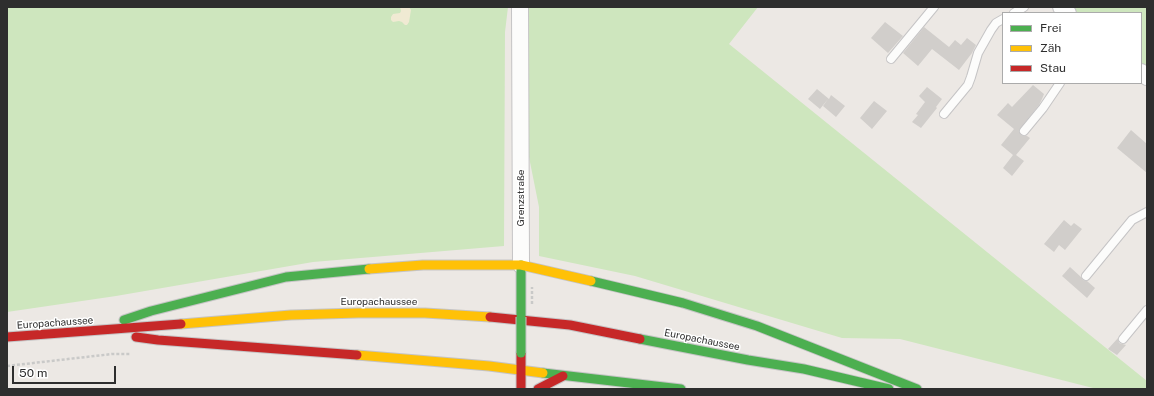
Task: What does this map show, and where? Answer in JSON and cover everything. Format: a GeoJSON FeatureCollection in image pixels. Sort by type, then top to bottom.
{"type":"FeatureCollection","features":[{"type":"Feature","properties":{"kind":"main road"},"geometry":{"type":"LineString","coordinates":[[93,331],[151,311],[286,277],[422,265],[521,265],[683,303],[757,326],[917,389]]}},
{"type":"Feature","properties":{"kind":"main road","name":"Grenzstraße"},"geometry":{"type":"LineString","coordinates":[[521,265],[521,389]]}},
{"type":"Feature","properties":{"kind":"main road","name":"Europachaussee"},"geometry":{"type":"LineString","coordinates":[[7,337],[292,315],[432,313],[570,325],[748,360],[804,369],[889,389]]}},
{"type":"Feature","properties":{"kind":"main road"},"geometry":{"type":"LineString","coordinates":[[93,331],[158,340],[252,346],[521,369],[563,376],[681,389]]}},
{"type":"Feature","properties":{"kind":"main road","name":"Europachaussee"},"geometry":{"type":"LineString","coordinates":[[748,360],[795,376]]}},
{"type":"Feature","properties":{"kind":"main road"},"geometry":{"type":"LineString","coordinates":[[538,389],[563,376]]}},
{"type":"Feature","properties":{"kind":"street","name":"Grenzstraße"},"geometry":{"type":"LineString","coordinates":[[520,7],[521,265]]}},
{"type":"Feature","properties":{"kind":"lane"},"geometry":{"type":"LineString","coordinates":[[891,60],[934,7]]}},
{"type":"Feature","properties":{"kind":"lane"},"geometry":{"type":"LineString","coordinates":[[944,114],[968,84],[978,53],[996,23],[1002,20]]}},
{"type":"Feature","properties":{"kind":"lane"},"geometry":{"type":"LineString","coordinates":[[1024,131],[1043,108],[1059,84]]}},
{"type":"Feature","properties":{"kind":"lane"},"geometry":{"type":"LineString","coordinates":[[1086,276],[1132,220],[1147,212]]}},
{"type":"Feature","properties":{"kind":"lane"},"geometry":{"type":"LineString","coordinates":[[1123,339],[1147,310]]}},
{"type":"Feature","properties":{"kind":"green space"},"geometry":{"type":"Polygon","coordinates":[[[7,7],[508,7],[505,32],[504,246],[313,262],[116,296],[7,312],[7,7]]]}},
{"type":"Feature","properties":{"kind":"green space"},"geometry":{"type":"Polygon","coordinates":[[[528,7],[758,7],[729,44],[1147,381],[1147,389],[1097,389],[900,339],[842,338],[635,276],[539,256],[539,207],[529,157],[527,49],[528,7]]]}},
{"type":"Feature","properties":{"kind":"green space"},"geometry":{"type":"Polygon","coordinates":[[[1071,7],[1147,7],[1147,69],[1142,65],[1142,12],[1077,12],[1071,7]]]}},
{"type":"Feature","properties":{"kind":"sand"},"geometry":{"type":"Polygon","coordinates":[[[400,7],[409,7],[411,10],[407,25],[399,21],[393,22],[391,20],[393,14],[400,13],[400,7]]]}},
{"type":"Feature","properties":{"kind":"building"},"geometry":{"type":"Polygon","coordinates":[[[885,22],[903,36],[888,53],[871,38],[885,22]]]}},
{"type":"Feature","properties":{"kind":"building"},"geometry":{"type":"Polygon","coordinates":[[[924,27],[949,47],[955,40],[961,45],[967,38],[976,45],[959,70],[932,49],[918,66],[903,53],[924,27]]]}},
{"type":"Feature","properties":{"kind":"building"},"geometry":{"type":"Polygon","coordinates":[[[1033,85],[1044,94],[1039,105],[1019,130],[1021,135],[1030,138],[1016,155],[1024,161],[1012,176],[1003,168],[1013,155],[1001,145],[1014,129],[997,115],[1008,103],[1012,107],[1033,85]]]}},
{"type":"Feature","properties":{"kind":"building"},"geometry":{"type":"Polygon","coordinates":[[[927,87],[942,99],[936,107],[937,108],[921,128],[912,122],[918,115],[916,114],[925,102],[919,96],[927,87]]]}},
{"type":"Feature","properties":{"kind":"building"},"geometry":{"type":"Polygon","coordinates":[[[817,89],[829,99],[831,95],[845,106],[836,117],[823,106],[828,99],[820,109],[808,99],[817,89]]]}},
{"type":"Feature","properties":{"kind":"building"},"geometry":{"type":"Polygon","coordinates":[[[874,101],[887,111],[872,129],[860,118],[874,101]]]}},
{"type":"Feature","properties":{"kind":"building"},"geometry":{"type":"Polygon","coordinates":[[[1131,130],[1147,144],[1147,173],[1117,148],[1131,130]]]}},
{"type":"Feature","properties":{"kind":"building"},"geometry":{"type":"Polygon","coordinates":[[[1064,220],[1071,226],[1074,223],[1082,229],[1065,250],[1059,245],[1054,252],[1044,244],[1064,220]]]}},
{"type":"Feature","properties":{"kind":"building"},"geometry":{"type":"Polygon","coordinates":[[[1070,267],[1083,280],[1087,281],[1095,288],[1087,298],[1062,276],[1070,267]]]}},
{"type":"Feature","properties":{"kind":"building"},"geometry":{"type":"Polygon","coordinates":[[[1118,338],[1119,343],[1126,345],[1117,355],[1108,349],[1118,338]]]}},
{"type":"Feature","properties":{"kind":"traffic: fast"},"geometry":{"type":"LineString","coordinates":[[521,265],[521,317]]}},
{"type":"Feature","properties":{"kind":"traffic: fast"},"geometry":{"type":"LineString","coordinates":[[124,320],[151,311],[286,277],[369,269]]}},
{"type":"Feature","properties":{"kind":"traffic: fast"},"geometry":{"type":"LineString","coordinates":[[591,281],[683,303],[757,326],[917,389]]}},
{"type":"Feature","properties":{"kind":"traffic: fast"},"geometry":{"type":"LineString","coordinates":[[521,317],[521,353]]}},
{"type":"Feature","properties":{"kind":"traffic: fast"},"geometry":{"type":"LineString","coordinates":[[640,339],[748,360],[804,369],[889,389]]}},
{"type":"Feature","properties":{"kind":"traffic: fast"},"geometry":{"type":"LineString","coordinates":[[543,373],[681,389]]}},
{"type":"Feature","properties":{"kind":"traffic: slow"},"geometry":{"type":"LineString","coordinates":[[369,269],[423,265],[521,265],[591,281]]}},
{"type":"Feature","properties":{"kind":"traffic: slow"},"geometry":{"type":"LineString","coordinates":[[181,324],[291,315],[358,313],[425,313],[490,317]]}},
{"type":"Feature","properties":{"kind":"traffic: slow"},"geometry":{"type":"LineString","coordinates":[[357,355],[489,366],[543,373]]}},
{"type":"Feature","properties":{"kind":"traffic: jam"},"geometry":{"type":"LineString","coordinates":[[490,317],[570,325],[640,339]]}},
{"type":"Feature","properties":{"kind":"traffic: jam"},"geometry":{"type":"LineString","coordinates":[[7,337],[181,324]]}},
{"type":"Feature","properties":{"kind":"traffic: jam"},"geometry":{"type":"LineString","coordinates":[[136,337],[158,340],[357,355]]}},
{"type":"Feature","properties":{"kind":"traffic: jam"},"geometry":{"type":"LineString","coordinates":[[521,353],[521,389]]}},
{"type":"Feature","properties":{"kind":"traffic: jam"},"geometry":{"type":"LineString","coordinates":[[538,389],[563,376]]}}]}
